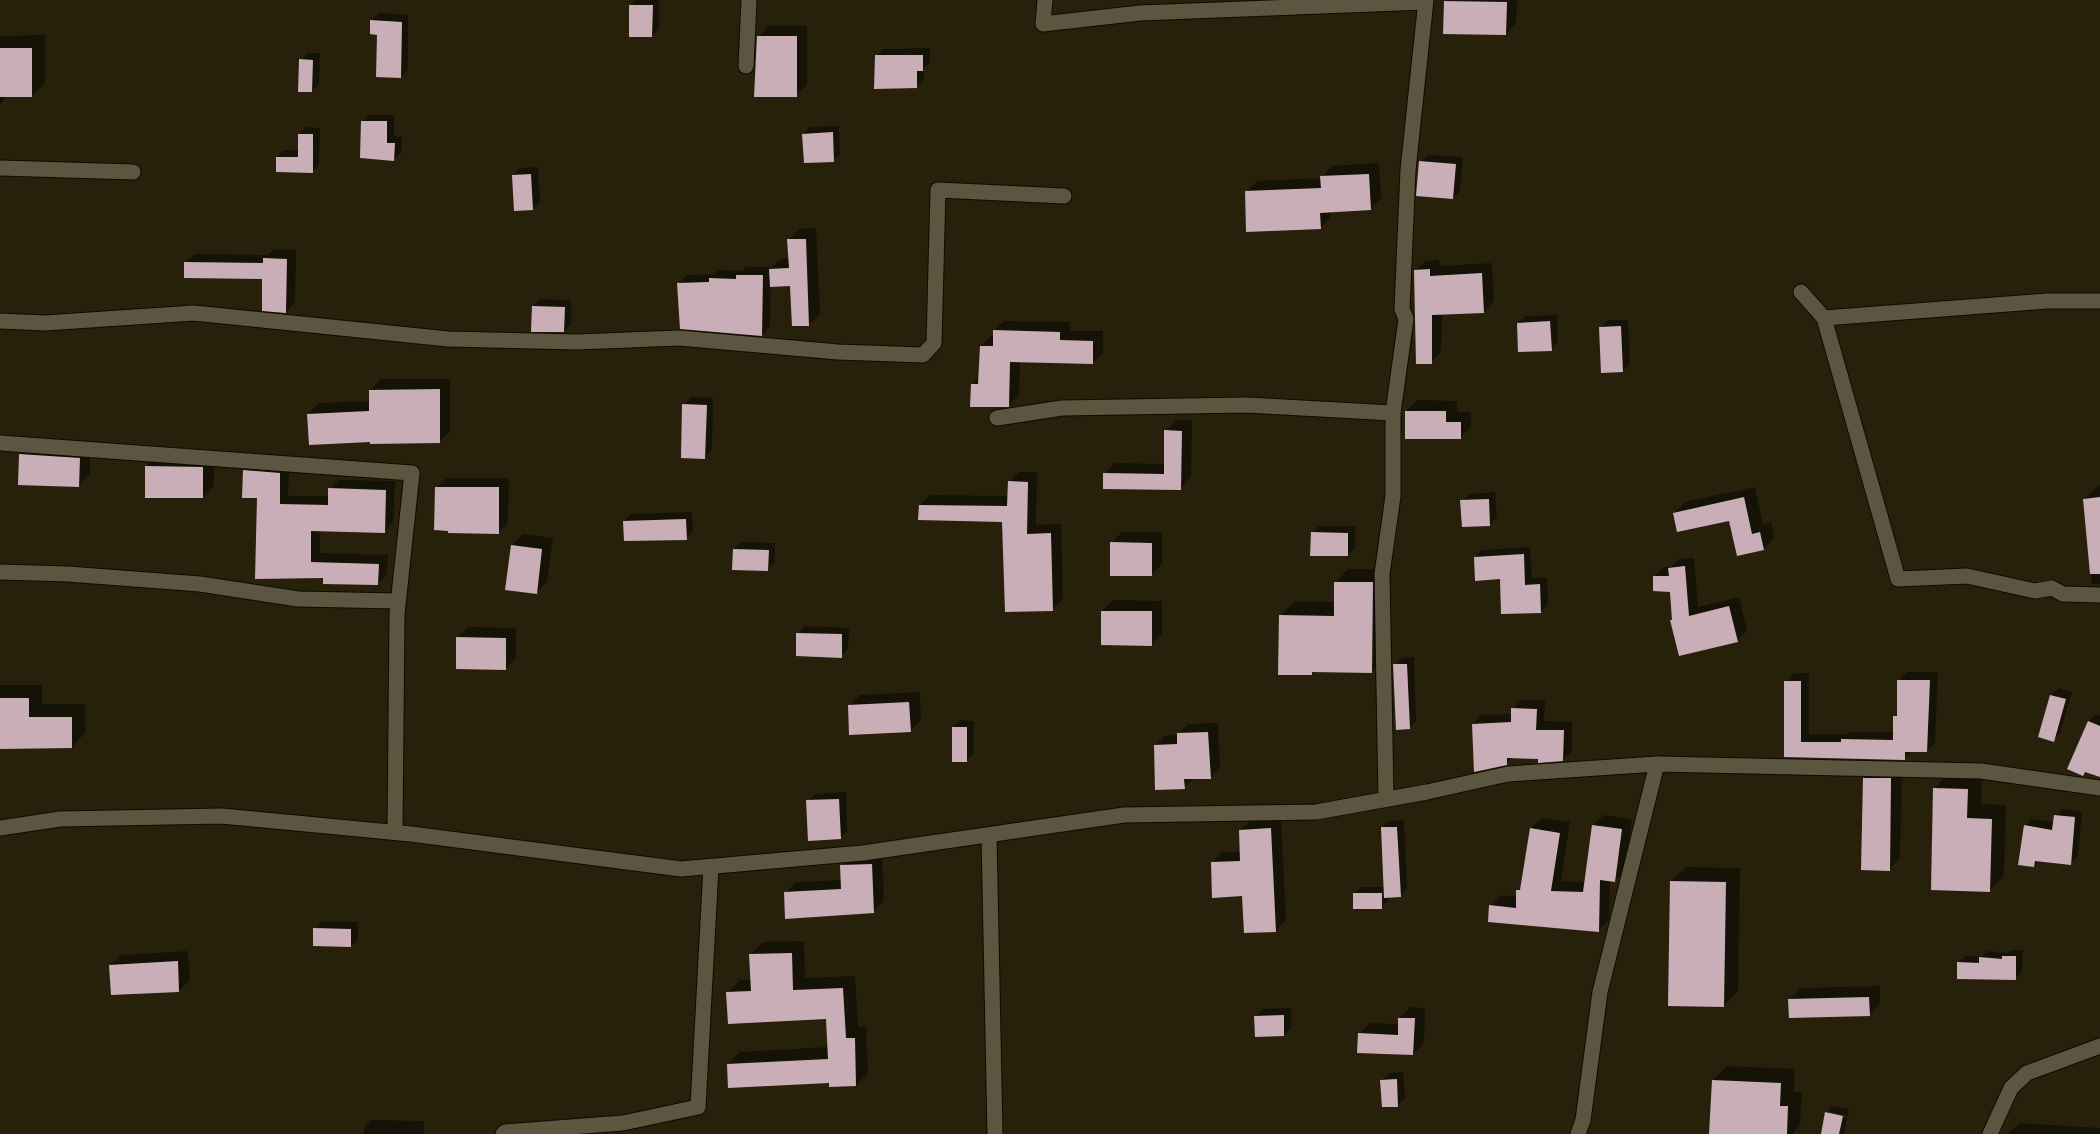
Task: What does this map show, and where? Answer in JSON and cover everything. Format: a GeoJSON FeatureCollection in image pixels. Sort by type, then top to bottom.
{"type":"FeatureCollection","features":[{"type":"Feature","properties":{"kind":"street"},"geometry":{"type":"LineString","coordinates":[[746,66],[749,0]]}},
{"type":"Feature","properties":{"kind":"street"},"geometry":{"type":"LineString","coordinates":[[1045,0],[1043,24],[1140,13],[1426,1],[1408,170],[1402,310],[1406,319],[1393,413],[1393,496],[1382,574],[1386,799]]}},
{"type":"Feature","properties":{"kind":"street"},"geometry":{"type":"LineString","coordinates":[[0,168],[133,172]]}},
{"type":"Feature","properties":{"kind":"street"},"geometry":{"type":"LineString","coordinates":[[0,321],[45,323],[194,313],[448,339],[578,342],[679,338],[838,352],[922,355],[934,343],[938,190],[1064,196]]}},
{"type":"Feature","properties":{"kind":"street"},"geometry":{"type":"LineString","coordinates":[[1801,292],[1824,318],[1898,579],[1967,576],[2035,591],[2052,588],[2063,594],[2100,595]]}},
{"type":"Feature","properties":{"kind":"street"},"geometry":{"type":"LineString","coordinates":[[1824,318],[2047,301],[2100,301]]}},
{"type":"Feature","properties":{"kind":"street"},"geometry":{"type":"LineString","coordinates":[[997,418],[1062,408],[1247,405],[1393,413]]}},
{"type":"Feature","properties":{"kind":"street"},"geometry":{"type":"LineString","coordinates":[[0,443],[412,473],[398,601],[395,832]]}},
{"type":"Feature","properties":{"kind":"street"},"geometry":{"type":"LineString","coordinates":[[0,572],[77,575],[200,584],[298,599],[398,601]]}},
{"type":"Feature","properties":{"kind":"street"},"geometry":{"type":"LineString","coordinates":[[1578,1134],[1583,1120],[1600,992],[1657,764]]}},
{"type":"Feature","properties":{"kind":"street"},"geometry":{"type":"LineString","coordinates":[[0,828],[60,819],[222,816],[395,832],[681,869],[863,853],[1124,815],[1316,812],[1508,774],[1657,764],[1981,771],[2100,788]]}},
{"type":"Feature","properties":{"kind":"street"},"geometry":{"type":"LineString","coordinates":[[989,835],[995,1134]]}},
{"type":"Feature","properties":{"kind":"street"},"geometry":{"type":"LineString","coordinates":[[503,1134],[505,1132],[528,1129],[623,1124],[698,1106],[711,867]]}},
{"type":"Feature","properties":{"kind":"street"},"geometry":{"type":"LineString","coordinates":[[1990,1134],[2011,1088],[2027,1073],[2100,1046]]}},
{"type":"Feature","properties":{"kind":"building"},"geometry":{"type":"Polygon","coordinates":[[[1444,1],[1507,2],[1506,35],[1443,34],[1444,1]]]}},
{"type":"Feature","properties":{"kind":"building"},"geometry":{"type":"Polygon","coordinates":[[[629,5],[653,5],[652,37],[629,37],[629,5]]]}},
{"type":"Feature","properties":{"kind":"building"},"geometry":{"type":"Polygon","coordinates":[[[370,20],[402,22],[401,78],[376,77],[377,35],[370,34],[370,20]]]}},
{"type":"Feature","properties":{"kind":"building"},"geometry":{"type":"Polygon","coordinates":[[[757,36],[797,36],[797,97],[754,97],[757,36]]]}},
{"type":"Feature","properties":{"kind":"building"},"geometry":{"type":"Polygon","coordinates":[[[0,48],[32,48],[32,97],[0,97],[0,48]]]}},
{"type":"Feature","properties":{"kind":"building"},"geometry":{"type":"Polygon","coordinates":[[[875,55],[923,55],[923,71],[917,71],[917,88],[874,89],[875,55]]]}},
{"type":"Feature","properties":{"kind":"building"},"geometry":{"type":"Polygon","coordinates":[[[299,59],[313,60],[312,92],[298,92],[299,59]]]}},
{"type":"Feature","properties":{"kind":"building"},"geometry":{"type":"Polygon","coordinates":[[[361,121],[387,121],[387,143],[395,143],[394,161],[360,158],[361,121]]]}},
{"type":"Feature","properties":{"kind":"building"},"geometry":{"type":"Polygon","coordinates":[[[833,132],[834,162],[804,163],[802,134],[833,132]]]}},
{"type":"Feature","properties":{"kind":"building"},"geometry":{"type":"Polygon","coordinates":[[[298,134],[313,134],[313,173],[276,172],[276,157],[298,157],[298,134]]]}},
{"type":"Feature","properties":{"kind":"building"},"geometry":{"type":"Polygon","coordinates":[[[1419,161],[1456,164],[1453,199],[1416,196],[1419,161]]]}},
{"type":"Feature","properties":{"kind":"building"},"geometry":{"type":"Polygon","coordinates":[[[531,174],[533,210],[514,211],[512,175],[531,174]]]}},
{"type":"Feature","properties":{"kind":"building"},"geometry":{"type":"Polygon","coordinates":[[[1369,174],[1371,210],[1320,213],[1321,229],[1246,232],[1245,191],[1321,188],[1320,176],[1369,174]]]}},
{"type":"Feature","properties":{"kind":"building"},"geometry":{"type":"Polygon","coordinates":[[[787,239],[806,239],[809,326],[792,326],[790,286],[770,287],[769,269],[789,268],[787,239]]]}},
{"type":"Feature","properties":{"kind":"building"},"geometry":{"type":"Polygon","coordinates":[[[263,258],[287,259],[286,313],[262,311],[262,279],[184,278],[184,262],[263,263],[263,258]]]}},
{"type":"Feature","properties":{"kind":"building"},"geometry":{"type":"Polygon","coordinates":[[[1430,269],[1430,276],[1482,273],[1484,313],[1432,315],[1432,364],[1416,364],[1414,270],[1430,269]]]}},
{"type":"Feature","properties":{"kind":"building"},"geometry":{"type":"Polygon","coordinates":[[[736,275],[763,275],[762,336],[680,329],[677,283],[709,282],[709,278],[736,279],[736,275]]]}},
{"type":"Feature","properties":{"kind":"building"},"geometry":{"type":"Polygon","coordinates":[[[532,306],[565,307],[564,332],[531,332],[532,306]]]}},
{"type":"Feature","properties":{"kind":"building"},"geometry":{"type":"Polygon","coordinates":[[[1550,321],[1552,351],[1518,352],[1517,323],[1550,321]]]}},
{"type":"Feature","properties":{"kind":"building"},"geometry":{"type":"Polygon","coordinates":[[[1621,326],[1623,372],[1601,373],[1599,327],[1621,326]]]}},
{"type":"Feature","properties":{"kind":"building"},"geometry":{"type":"Polygon","coordinates":[[[993,330],[1060,332],[1060,340],[1093,341],[1093,364],[1010,362],[1009,407],[970,407],[971,384],[978,384],[980,346],[993,346],[993,330]]]}},
{"type":"Feature","properties":{"kind":"building"},"geometry":{"type":"Polygon","coordinates":[[[440,389],[440,443],[370,444],[370,442],[309,445],[307,414],[369,411],[369,390],[440,389]]]}},
{"type":"Feature","properties":{"kind":"building"},"geometry":{"type":"Polygon","coordinates":[[[682,404],[707,405],[705,459],[681,458],[682,404]]]}},
{"type":"Feature","properties":{"kind":"building"},"geometry":{"type":"Polygon","coordinates":[[[1405,411],[1446,411],[1446,422],[1461,422],[1461,439],[1405,439],[1405,411]]]}},
{"type":"Feature","properties":{"kind":"building"},"geometry":{"type":"Polygon","coordinates":[[[1164,430],[1182,431],[1181,490],[1103,489],[1103,473],[1164,474],[1164,430]]]}},
{"type":"Feature","properties":{"kind":"building"},"geometry":{"type":"Polygon","coordinates":[[[19,454],[80,458],[79,487],[18,485],[19,454]]]}},
{"type":"Feature","properties":{"kind":"building"},"geometry":{"type":"Polygon","coordinates":[[[145,466],[203,467],[203,498],[145,498],[145,466]]]}},
{"type":"Feature","properties":{"kind":"building"},"geometry":{"type":"Polygon","coordinates":[[[243,470],[280,473],[280,504],[328,505],[328,488],[386,490],[385,533],[311,531],[311,562],[379,564],[378,585],[323,584],[323,578],[255,579],[257,498],[242,498],[243,470]]]}},
{"type":"Feature","properties":{"kind":"building"},"geometry":{"type":"Polygon","coordinates":[[[1008,481],[1028,482],[1027,534],[1051,533],[1053,611],[1005,612],[1002,522],[918,520],[919,505],[1007,506],[1008,481]]]}},
{"type":"Feature","properties":{"kind":"building"},"geometry":{"type":"Polygon","coordinates":[[[435,487],[499,487],[499,534],[448,533],[448,531],[434,530],[435,487]]]}},
{"type":"Feature","properties":{"kind":"building"},"geometry":{"type":"Polygon","coordinates":[[[1744,497],[1752,534],[1760,532],[1764,550],[1737,556],[1729,521],[1677,532],[1673,513],[1744,497]]]}},
{"type":"Feature","properties":{"kind":"building"},"geometry":{"type":"Polygon","coordinates":[[[2100,497],[2100,574],[2090,574],[2083,499],[2100,497]]]}},
{"type":"Feature","properties":{"kind":"building"},"geometry":{"type":"Polygon","coordinates":[[[1489,499],[1490,526],[1462,527],[1460,500],[1489,499]]]}},
{"type":"Feature","properties":{"kind":"building"},"geometry":{"type":"Polygon","coordinates":[[[686,519],[687,540],[624,541],[623,521],[686,519]]]}},
{"type":"Feature","properties":{"kind":"building"},"geometry":{"type":"Polygon","coordinates":[[[1311,532],[1348,533],[1348,556],[1310,556],[1311,532]]]}},
{"type":"Feature","properties":{"kind":"building"},"geometry":{"type":"Polygon","coordinates":[[[1110,542],[1152,543],[1152,576],[1110,576],[1110,542]]]}},
{"type":"Feature","properties":{"kind":"building"},"geometry":{"type":"Polygon","coordinates":[[[511,545],[542,549],[537,594],[505,590],[511,545]]]}},
{"type":"Feature","properties":{"kind":"building"},"geometry":{"type":"Polygon","coordinates":[[[733,549],[769,550],[768,571],[732,570],[733,549]]]}},
{"type":"Feature","properties":{"kind":"building"},"geometry":{"type":"Polygon","coordinates":[[[1524,554],[1525,585],[1540,584],[1541,613],[1501,614],[1500,579],[1475,581],[1474,557],[1524,554]]]}},
{"type":"Feature","properties":{"kind":"building"},"geometry":{"type":"Polygon","coordinates":[[[1685,566],[1689,616],[1729,606],[1738,642],[1679,656],[1670,620],[1672,620],[1670,592],[1653,591],[1653,576],[1669,576],[1668,568],[1685,566]]]}},
{"type":"Feature","properties":{"kind":"building"},"geometry":{"type":"Polygon","coordinates":[[[1334,582],[1373,582],[1372,673],[1312,672],[1312,675],[1278,675],[1279,615],[1334,616],[1334,582]]]}},
{"type":"Feature","properties":{"kind":"building"},"geometry":{"type":"Polygon","coordinates":[[[1101,611],[1152,611],[1152,646],[1101,645],[1101,611]]]}},
{"type":"Feature","properties":{"kind":"building"},"geometry":{"type":"Polygon","coordinates":[[[796,633],[842,634],[842,658],[796,656],[796,633]]]}},
{"type":"Feature","properties":{"kind":"building"},"geometry":{"type":"Polygon","coordinates":[[[456,637],[506,638],[506,670],[456,669],[456,637]]]}},
{"type":"Feature","properties":{"kind":"building"},"geometry":{"type":"Polygon","coordinates":[[[1393,664],[1407,664],[1410,729],[1396,730],[1393,664]]]}},
{"type":"Feature","properties":{"kind":"building"},"geometry":{"type":"Polygon","coordinates":[[[1897,680],[1930,680],[1927,752],[1905,752],[1905,760],[1784,757],[1784,681],[1801,681],[1801,742],[1841,742],[1841,739],[1893,740],[1893,716],[1897,716],[1897,680]]]}},
{"type":"Feature","properties":{"kind":"building"},"geometry":{"type":"Polygon","coordinates":[[[2050,695],[2066,699],[2054,742],[2038,737],[2050,695]]]}},
{"type":"Feature","properties":{"kind":"building"},"geometry":{"type":"Polygon","coordinates":[[[0,698],[29,698],[29,717],[72,717],[72,748],[0,749],[0,698]]]}},
{"type":"Feature","properties":{"kind":"building"},"geometry":{"type":"Polygon","coordinates":[[[909,702],[911,732],[849,735],[848,705],[909,702]]]}},
{"type":"Feature","properties":{"kind":"building"},"geometry":{"type":"Polygon","coordinates":[[[1511,708],[1537,709],[1536,730],[1564,730],[1563,761],[1538,763],[1538,759],[1507,758],[1507,765],[1474,772],[1472,724],[1511,722],[1511,708]]]}},
{"type":"Feature","properties":{"kind":"building"},"geometry":{"type":"Polygon","coordinates":[[[2088,721],[2100,726],[2100,777],[2085,772],[2083,776],[2067,769],[2088,721]]]}},
{"type":"Feature","properties":{"kind":"building"},"geometry":{"type":"Polygon","coordinates":[[[952,727],[967,727],[967,762],[952,762],[952,727]]]}},
{"type":"Feature","properties":{"kind":"building"},"geometry":{"type":"Polygon","coordinates":[[[1208,732],[1211,779],[1184,779],[1185,789],[1155,790],[1154,745],[1177,744],[1177,733],[1208,732]]]}},
{"type":"Feature","properties":{"kind":"building"},"geometry":{"type":"Polygon","coordinates":[[[1863,778],[1891,778],[1890,871],[1861,870],[1863,778]]]}},
{"type":"Feature","properties":{"kind":"building"},"geometry":{"type":"Polygon","coordinates":[[[1933,788],[1968,789],[1967,818],[1992,819],[1990,892],[1931,890],[1933,788]]]}},
{"type":"Feature","properties":{"kind":"building"},"geometry":{"type":"Polygon","coordinates":[[[839,799],[841,839],[808,841],[806,800],[839,799]]]}},
{"type":"Feature","properties":{"kind":"building"},"geometry":{"type":"Polygon","coordinates":[[[2054,815],[2075,817],[2071,865],[2035,861],[2034,867],[2018,865],[2024,825],[2052,830],[2054,815]]]}},
{"type":"Feature","properties":{"kind":"building"},"geometry":{"type":"Polygon","coordinates":[[[1592,825],[1622,829],[1615,882],[1600,880],[1599,932],[1488,922],[1489,905],[1516,908],[1516,890],[1520,890],[1530,828],[1560,833],[1551,891],[1583,892],[1592,825]]]}},
{"type":"Feature","properties":{"kind":"building"},"geometry":{"type":"Polygon","coordinates":[[[1381,827],[1397,827],[1401,897],[1384,898],[1381,827]]]}},
{"type":"Feature","properties":{"kind":"building"},"geometry":{"type":"Polygon","coordinates":[[[1271,828],[1276,932],[1244,933],[1242,896],[1212,898],[1211,862],[1240,861],[1239,830],[1271,828]]]}},
{"type":"Feature","properties":{"kind":"building"},"geometry":{"type":"Polygon","coordinates":[[[872,864],[874,913],[785,919],[784,892],[841,889],[840,865],[872,864]]]}},
{"type":"Feature","properties":{"kind":"building"},"geometry":{"type":"Polygon","coordinates":[[[1670,881],[1726,882],[1724,1007],[1668,1006],[1670,881]]]}},
{"type":"Feature","properties":{"kind":"building"},"geometry":{"type":"Polygon","coordinates":[[[1353,893],[1382,893],[1382,909],[1353,909],[1353,893]]]}},
{"type":"Feature","properties":{"kind":"building"},"geometry":{"type":"Polygon","coordinates":[[[313,928],[351,929],[351,947],[313,946],[313,928]]]}},
{"type":"Feature","properties":{"kind":"building"},"geometry":{"type":"Polygon","coordinates":[[[792,953],[793,990],[843,988],[846,1038],[855,1038],[856,1086],[829,1087],[829,1083],[728,1088],[727,1064],[828,1059],[826,1019],[728,1024],[726,992],[751,991],[749,954],[792,953]]]}},
{"type":"Feature","properties":{"kind":"building"},"geometry":{"type":"Polygon","coordinates":[[[2002,956],[2016,956],[2016,980],[1957,979],[1957,962],[1979,963],[1979,957],[2002,959],[2002,956]]]}},
{"type":"Feature","properties":{"kind":"building"},"geometry":{"type":"Polygon","coordinates":[[[178,961],[179,992],[111,995],[109,965],[178,961]]]}},
{"type":"Feature","properties":{"kind":"building"},"geometry":{"type":"Polygon","coordinates":[[[1869,997],[1870,1016],[1789,1018],[1788,999],[1869,997]]]}},
{"type":"Feature","properties":{"kind":"building"},"geometry":{"type":"Polygon","coordinates":[[[1284,1015],[1284,1036],[1255,1037],[1254,1016],[1284,1015]]]}},
{"type":"Feature","properties":{"kind":"building"},"geometry":{"type":"Polygon","coordinates":[[[1398,1018],[1415,1018],[1413,1055],[1357,1053],[1358,1033],[1398,1035],[1398,1018]]]}},
{"type":"Feature","properties":{"kind":"building"},"geometry":{"type":"Polygon","coordinates":[[[1397,1079],[1398,1107],[1382,1107],[1380,1080],[1397,1079]]]}},
{"type":"Feature","properties":{"kind":"building"},"geometry":{"type":"Polygon","coordinates":[[[1712,1080],[1781,1083],[1780,1106],[1788,1106],[1787,1134],[1709,1134],[1712,1080]]]}},
{"type":"Feature","properties":{"kind":"building"},"geometry":{"type":"Polygon","coordinates":[[[1825,1112],[1843,1116],[1839,1134],[1821,1134],[1825,1112]]]}}]}
